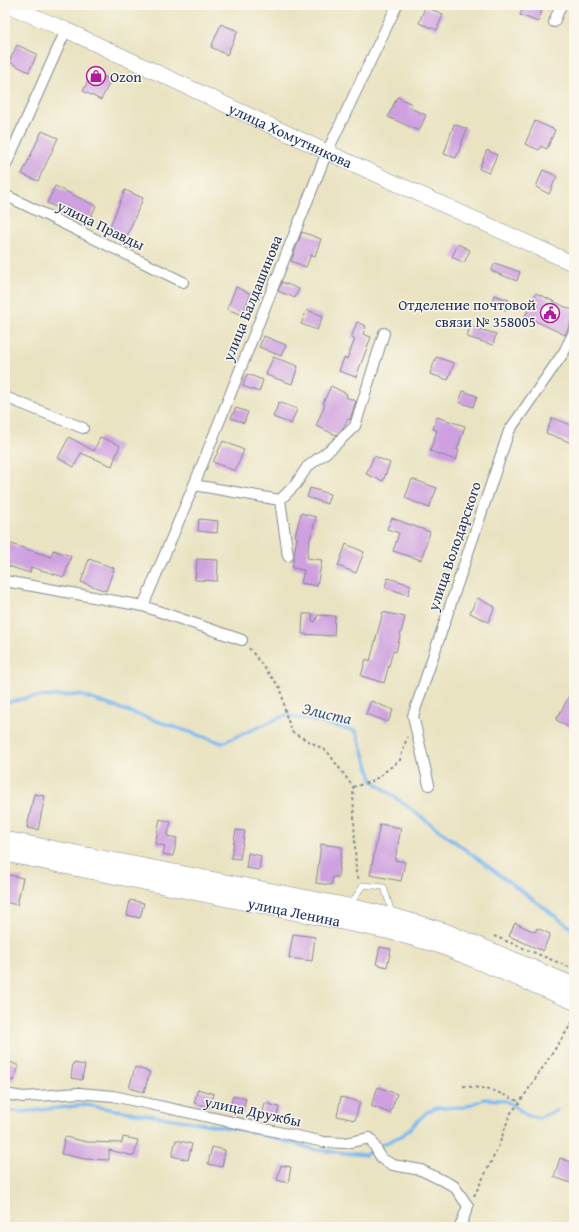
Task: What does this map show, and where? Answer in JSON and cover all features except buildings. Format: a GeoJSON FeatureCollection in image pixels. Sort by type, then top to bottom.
{"type":"FeatureCollection","features":[{"type":"Feature","properties":{"kind":"main road","name":"улица Ленина"},"geometry":{"type":"LineString","coordinates":[[5,840],[350,907],[393,917],[445,932],[574,986]]}},
{"type":"Feature","properties":{"kind":"main road","name":"улица Ленина"},"geometry":{"type":"LineString","coordinates":[[5,853],[391,931],[441,945],[574,1001]]}},
{"type":"Feature","properties":{"kind":"street","name":"улица Хомутникова"},"geometry":{"type":"LineString","coordinates":[[7,5],[66,30],[327,152],[574,264]]}},
{"type":"Feature","properties":{"kind":"street","name":"улица Балдашинова"},"geometry":{"type":"LineString","coordinates":[[143,606],[194,485],[327,152],[396,5]]}},
{"type":"Feature","properties":{"kind":"street"},"geometry":{"type":"LineString","coordinates":[[554,22],[561,5]]}},
{"type":"Feature","properties":{"kind":"street"},"geometry":{"type":"LineString","coordinates":[[5,167],[66,30]]}},
{"type":"Feature","properties":{"kind":"street","name":"улица Правды"},"geometry":{"type":"LineString","coordinates":[[5,196],[183,282]]}},
{"type":"Feature","properties":{"kind":"street"},"geometry":{"type":"LineString","coordinates":[[280,500],[296,484],[307,467],[332,448],[355,426],[384,332]]}},
{"type":"Feature","properties":{"kind":"street","name":"улица Володарского"},"geometry":{"type":"LineString","coordinates":[[413,716],[509,431],[564,352],[574,332]]}},
{"type":"Feature","properties":{"kind":"street"},"geometry":{"type":"LineString","coordinates":[[5,397],[83,428]]}},
{"type":"Feature","properties":{"kind":"street"},"geometry":{"type":"LineString","coordinates":[[194,485],[280,500]]}},
{"type":"Feature","properties":{"kind":"street"},"geometry":{"type":"LineString","coordinates":[[280,500],[288,556]]}},
{"type":"Feature","properties":{"kind":"street"},"geometry":{"type":"LineString","coordinates":[[5,581],[143,606],[242,640]]}},
{"type":"Feature","properties":{"kind":"street"},"geometry":{"type":"LineString","coordinates":[[413,716],[429,785]]}},
{"type":"Feature","properties":{"kind":"street","name":"улица Дружбы"},"geometry":{"type":"LineString","coordinates":[[5,1094],[23,1097],[79,1093],[113,1096],[324,1142],[346,1143],[370,1138],[382,1159],[393,1165],[421,1170],[454,1186],[468,1206]]}},
{"type":"Feature","properties":{"kind":"street"},"geometry":{"type":"LineString","coordinates":[[460,1227],[468,1206]]}},
{"type":"Feature","properties":{"kind":"lane"},"geometry":{"type":"LineString","coordinates":[[350,907],[364,885],[384,887],[393,917]]}},
{"type":"Feature","properties":{"kind":"path"},"geometry":{"type":"LineString","coordinates":[[242,640],[281,689],[286,715],[292,732],[327,751],[353,787],[356,874],[364,885]]}},
{"type":"Feature","properties":{"kind":"path"},"geometry":{"type":"LineString","coordinates":[[353,787],[373,781],[400,760],[413,716]]}},
{"type":"Feature","properties":{"kind":"path"},"geometry":{"type":"LineString","coordinates":[[468,1206],[498,1148],[510,1114],[520,1102],[574,1020]]}},
{"type":"Feature","properties":{"kind":"path"},"geometry":{"type":"LineString","coordinates":[[463,1086],[490,1089],[520,1102]]}},
{"type":"Feature","properties":{"kind":"waterway","name":"Элиста"},"geometry":{"type":"LineString","coordinates":[[5,703],[31,697],[80,695],[222,743],[286,715],[356,731],[373,781],[574,930]]}},
{"type":"Feature","properties":{"kind":"waterway"},"geometry":{"type":"LineString","coordinates":[[5,1110],[22,1112],[85,1105],[249,1131],[317,1150],[365,1155],[379,1146],[403,1135],[427,1112],[436,1108],[465,1107],[484,1099],[508,1102],[527,1115],[539,1118],[557,1110]]}},
{"type":"Feature","properties":{"kind":"place","name":"Ozon"},"geometry":{"type":"Point","coordinates":[96,76]}},
{"type":"Feature","properties":{"kind":"place","name":"Отделение почтовой связи № 358005"},"geometry":{"type":"Point","coordinates":[550,313]}}]}
